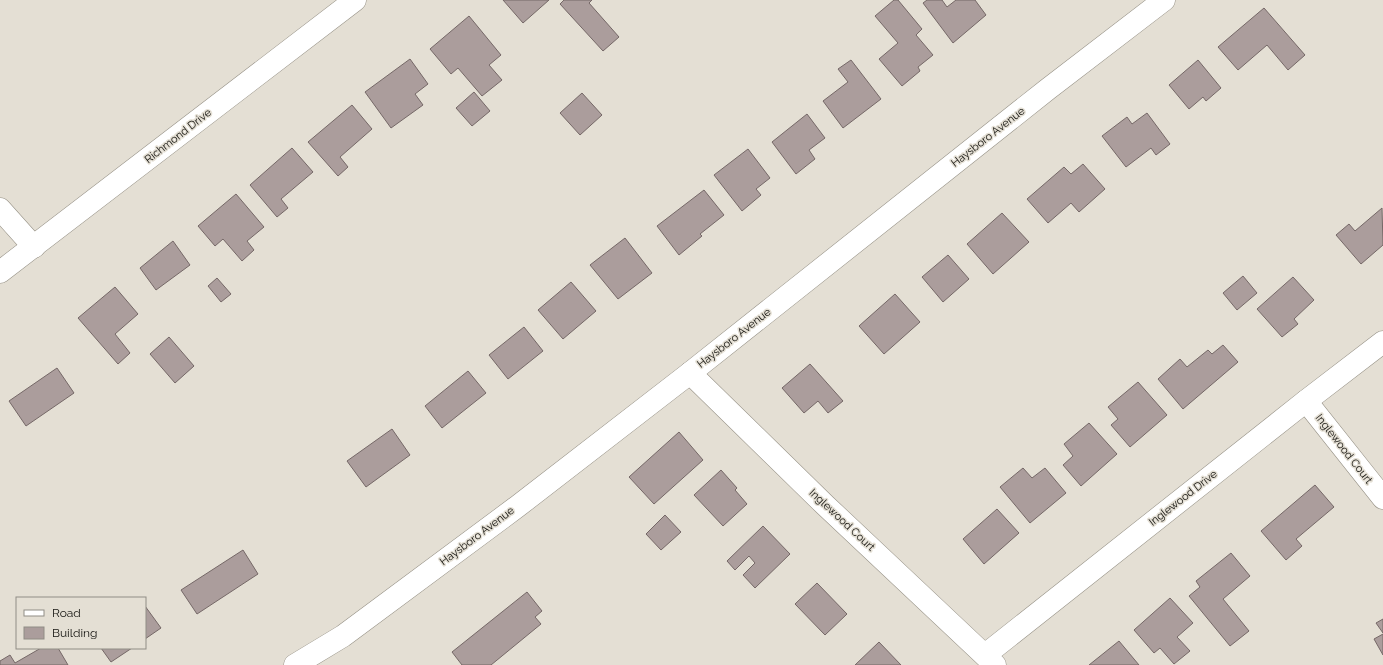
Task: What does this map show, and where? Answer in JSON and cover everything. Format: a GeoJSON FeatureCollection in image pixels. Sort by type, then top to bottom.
{"type":"FeatureCollection","features":[{"type":"Feature","properties":{"kind":"street","name":"Richmond Drive"},"geometry":{"type":"LineString","coordinates":[[0,272],[355,0]]}},
{"type":"Feature","properties":{"kind":"street","name":"Haysboro Avenue"},"geometry":{"type":"LineString","coordinates":[[295,665],[343,636],[518,506],[690,373],[1036,99],[1164,0]]}},
{"type":"Feature","properties":{"kind":"street"},"geometry":{"type":"LineString","coordinates":[[0,209],[34,247]]}},
{"type":"Feature","properties":{"kind":"street","name":"Inglewood Drive"},"geometry":{"type":"LineString","coordinates":[[990,660],[1306,401],[1383,342]]}},
{"type":"Feature","properties":{"kind":"street","name":"Inglewood Court"},"geometry":{"type":"LineString","coordinates":[[690,373],[826,505],[990,660]]}},
{"type":"Feature","properties":{"kind":"street","name":"Inglewood Court"},"geometry":{"type":"LineString","coordinates":[[1306,401],[1383,498]]}},
{"type":"Feature","properties":{"kind":"building"},"geometry":{"type":"Polygon","coordinates":[[[503,0],[549,0],[523,23],[503,0]]]}},
{"type":"Feature","properties":{"kind":"building"},"geometry":{"type":"Polygon","coordinates":[[[564,0],[592,0],[589,3],[619,37],[603,51],[560,4],[564,0]]]}},
{"type":"Feature","properties":{"kind":"building"},"geometry":{"type":"Polygon","coordinates":[[[894,0],[898,0],[922,29],[916,35],[933,55],[918,67],[920,71],[902,86],[879,59],[898,43],[875,16],[894,0]]]}},
{"type":"Feature","properties":{"kind":"building"},"geometry":{"type":"Polygon","coordinates":[[[927,0],[942,0],[947,7],[956,0],[975,0],[986,15],[953,43],[923,3],[927,0]]]}},
{"type":"Feature","properties":{"kind":"building"},"geometry":{"type":"Polygon","coordinates":[[[1264,8],[1305,55],[1288,70],[1267,45],[1238,70],[1218,47],[1264,8]]]}},
{"type":"Feature","properties":{"kind":"building"},"geometry":{"type":"Polygon","coordinates":[[[469,16],[501,55],[489,65],[502,80],[482,96],[458,68],[451,74],[430,49],[469,16]]]}},
{"type":"Feature","properties":{"kind":"building"},"geometry":{"type":"Polygon","coordinates":[[[410,59],[428,84],[415,94],[423,105],[391,128],[365,92],[410,59]]]}},
{"type":"Feature","properties":{"kind":"building"},"geometry":{"type":"Polygon","coordinates":[[[851,60],[881,99],[843,128],[823,101],[848,82],[838,69],[851,60]]]}},
{"type":"Feature","properties":{"kind":"building"},"geometry":{"type":"Polygon","coordinates":[[[1198,60],[1221,88],[1206,101],[1203,97],[1189,109],[1169,85],[1198,60]]]}},
{"type":"Feature","properties":{"kind":"building"},"geometry":{"type":"Polygon","coordinates":[[[474,92],[490,111],[472,126],[456,108],[474,92]]]}},
{"type":"Feature","properties":{"kind":"building"},"geometry":{"type":"Polygon","coordinates":[[[582,93],[602,115],[580,135],[560,113],[582,93]]]}},
{"type":"Feature","properties":{"kind":"building"},"geometry":{"type":"Polygon","coordinates":[[[352,105],[372,129],[340,157],[348,167],[338,176],[308,142],[352,105]]]}},
{"type":"Feature","properties":{"kind":"building"},"geometry":{"type":"Polygon","coordinates":[[[1147,113],[1170,144],[1156,155],[1151,148],[1126,167],[1102,136],[1127,117],[1132,124],[1147,113]]]}},
{"type":"Feature","properties":{"kind":"building"},"geometry":{"type":"Polygon","coordinates":[[[807,114],[825,138],[809,150],[815,159],[796,174],[772,142],[807,114]]]}},
{"type":"Feature","properties":{"kind":"building"},"geometry":{"type":"Polygon","coordinates":[[[292,148],[313,172],[281,199],[288,208],[277,217],[250,185],[292,148]]]}},
{"type":"Feature","properties":{"kind":"building"},"geometry":{"type":"Polygon","coordinates":[[[748,149],[770,178],[756,189],[761,195],[742,211],[714,175],[748,149]]]}},
{"type":"Feature","properties":{"kind":"building"},"geometry":{"type":"Polygon","coordinates":[[[1083,164],[1105,189],[1079,212],[1071,203],[1048,223],[1027,199],[1064,167],[1071,174],[1083,164]]]}},
{"type":"Feature","properties":{"kind":"building"},"geometry":{"type":"Polygon","coordinates":[[[704,190],[724,215],[700,234],[702,236],[679,255],[657,226],[704,190]]]}},
{"type":"Feature","properties":{"kind":"building"},"geometry":{"type":"Polygon","coordinates":[[[236,194],[264,227],[247,241],[254,250],[242,261],[223,239],[215,246],[198,226],[236,194]]]}},
{"type":"Feature","properties":{"kind":"building"},"geometry":{"type":"Polygon","coordinates":[[[1382,208],[1383,245],[1361,264],[1336,235],[1349,224],[1355,231],[1382,208]]]}},
{"type":"Feature","properties":{"kind":"building"},"geometry":{"type":"Polygon","coordinates":[[[1002,213],[1029,242],[993,274],[967,244],[1002,213]]]}},
{"type":"Feature","properties":{"kind":"building"},"geometry":{"type":"Polygon","coordinates":[[[625,238],[652,273],[618,299],[590,265],[625,238]]]}},
{"type":"Feature","properties":{"kind":"building"},"geometry":{"type":"Polygon","coordinates":[[[173,241],[190,265],[156,290],[140,268],[173,241]]]}},
{"type":"Feature","properties":{"kind":"building"},"geometry":{"type":"Polygon","coordinates":[[[948,255],[969,279],[943,302],[922,277],[948,255]]]}},
{"type":"Feature","properties":{"kind":"building"},"geometry":{"type":"Polygon","coordinates":[[[1243,276],[1257,293],[1237,310],[1223,293],[1243,276]]]}},
{"type":"Feature","properties":{"kind":"building"},"geometry":{"type":"Polygon","coordinates":[[[1293,277],[1314,300],[1294,319],[1298,324],[1282,337],[1257,309],[1293,277]]]}},
{"type":"Feature","properties":{"kind":"building"},"geometry":{"type":"Polygon","coordinates":[[[217,278],[231,294],[221,302],[208,286],[217,278]]]}},
{"type":"Feature","properties":{"kind":"building"},"geometry":{"type":"Polygon","coordinates":[[[571,282],[596,311],[563,339],[538,310],[571,282]]]}},
{"type":"Feature","properties":{"kind":"building"},"geometry":{"type":"Polygon","coordinates":[[[115,287],[138,314],[115,334],[130,353],[118,364],[78,318],[115,287]]]}},
{"type":"Feature","properties":{"kind":"building"},"geometry":{"type":"Polygon","coordinates":[[[895,294],[920,322],[884,354],[859,326],[895,294]]]}},
{"type":"Feature","properties":{"kind":"building"},"geometry":{"type":"Polygon","coordinates":[[[524,327],[543,351],[508,379],[489,355],[524,327]]]}},
{"type":"Feature","properties":{"kind":"building"},"geometry":{"type":"Polygon","coordinates":[[[169,337],[194,366],[175,383],[150,354],[169,337]]]}},
{"type":"Feature","properties":{"kind":"building"},"geometry":{"type":"Polygon","coordinates":[[[1223,345],[1238,362],[1183,409],[1158,379],[1180,359],[1187,367],[1208,350],[1212,354],[1223,345]]]}},
{"type":"Feature","properties":{"kind":"building"},"geometry":{"type":"Polygon","coordinates":[[[810,364],[843,401],[828,413],[818,401],[804,413],[782,388],[810,364]]]}},
{"type":"Feature","properties":{"kind":"building"},"geometry":{"type":"Polygon","coordinates":[[[57,368],[74,393],[26,426],[9,401],[57,368]]]}},
{"type":"Feature","properties":{"kind":"building"},"geometry":{"type":"Polygon","coordinates":[[[468,371],[486,393],[442,428],[425,406],[468,371]]]}},
{"type":"Feature","properties":{"kind":"building"},"geometry":{"type":"Polygon","coordinates":[[[1138,382],[1167,415],[1130,447],[1111,425],[1118,419],[1108,407],[1138,382]]]}},
{"type":"Feature","properties":{"kind":"building"},"geometry":{"type":"Polygon","coordinates":[[[1089,423],[1117,454],[1081,486],[1063,465],[1073,456],[1064,444],[1089,423]]]}},
{"type":"Feature","properties":{"kind":"building"},"geometry":{"type":"Polygon","coordinates":[[[392,429],[410,455],[366,487],[347,461],[392,429]]]}},
{"type":"Feature","properties":{"kind":"building"},"geometry":{"type":"Polygon","coordinates":[[[679,432],[703,460],[654,504],[629,477],[679,432]]]}},
{"type":"Feature","properties":{"kind":"building"},"geometry":{"type":"Polygon","coordinates":[[[1023,468],[1032,478],[1045,468],[1066,493],[1030,523],[1000,487],[1023,468]]]}},
{"type":"Feature","properties":{"kind":"building"},"geometry":{"type":"Polygon","coordinates":[[[721,470],[737,488],[735,490],[747,504],[723,526],[694,495],[721,470]]]}},
{"type":"Feature","properties":{"kind":"building"},"geometry":{"type":"Polygon","coordinates":[[[1315,485],[1334,507],[1296,539],[1302,546],[1286,560],[1261,531],[1315,485]]]}},
{"type":"Feature","properties":{"kind":"building"},"geometry":{"type":"Polygon","coordinates":[[[997,509],[1019,533],[984,564],[963,539],[997,509]]]}},
{"type":"Feature","properties":{"kind":"building"},"geometry":{"type":"Polygon","coordinates":[[[665,515],[681,532],[661,550],[646,534],[665,515]]]}},
{"type":"Feature","properties":{"kind":"building"},"geometry":{"type":"Polygon","coordinates":[[[763,526],[790,554],[755,588],[743,575],[755,563],[749,556],[735,570],[727,561],[763,526]]]}},
{"type":"Feature","properties":{"kind":"building"},"geometry":{"type":"Polygon","coordinates":[[[243,550],[258,574],[197,614],[181,590],[243,550]]]}},
{"type":"Feature","properties":{"kind":"building"},"geometry":{"type":"Polygon","coordinates":[[[1231,553],[1250,576],[1223,599],[1249,631],[1230,646],[1189,596],[1200,587],[1196,581],[1231,553]]]}},
{"type":"Feature","properties":{"kind":"building"},"geometry":{"type":"Polygon","coordinates":[[[817,583],[847,614],[825,635],[795,604],[817,583]]]}},
{"type":"Feature","properties":{"kind":"building"},"geometry":{"type":"Polygon","coordinates":[[[527,592],[542,611],[535,617],[541,624],[491,665],[462,665],[452,652],[527,592]]]}},
{"type":"Feature","properties":{"kind":"building"},"geometry":{"type":"Polygon","coordinates":[[[1170,598],[1193,623],[1177,637],[1190,651],[1174,664],[1160,648],[1154,653],[1134,630],[1170,598]]]}},
{"type":"Feature","properties":{"kind":"building"},"geometry":{"type":"Polygon","coordinates":[[[146,607],[161,628],[146,638],[146,607]]]}},
{"type":"Feature","properties":{"kind":"building"},"geometry":{"type":"Polygon","coordinates":[[[1383,619],[1383,633],[1376,623],[1383,619]]]}},
{"type":"Feature","properties":{"kind":"building"},"geometry":{"type":"Polygon","coordinates":[[[1383,634],[1383,655],[1374,639],[1383,634]]]}},
{"type":"Feature","properties":{"kind":"building"},"geometry":{"type":"Polygon","coordinates":[[[1119,641],[1139,665],[1089,665],[1119,641]]]}},
{"type":"Feature","properties":{"kind":"building"},"geometry":{"type":"Polygon","coordinates":[[[879,642],[901,665],[855,665],[879,642]]]}},
{"type":"Feature","properties":{"kind":"building"},"geometry":{"type":"Polygon","coordinates":[[[39,649],[59,649],[68,665],[0,665],[0,661],[10,655],[15,663],[39,649]]]}},
{"type":"Feature","properties":{"kind":"building"},"geometry":{"type":"Polygon","coordinates":[[[102,649],[130,649],[111,662],[102,649]]]}}]}
